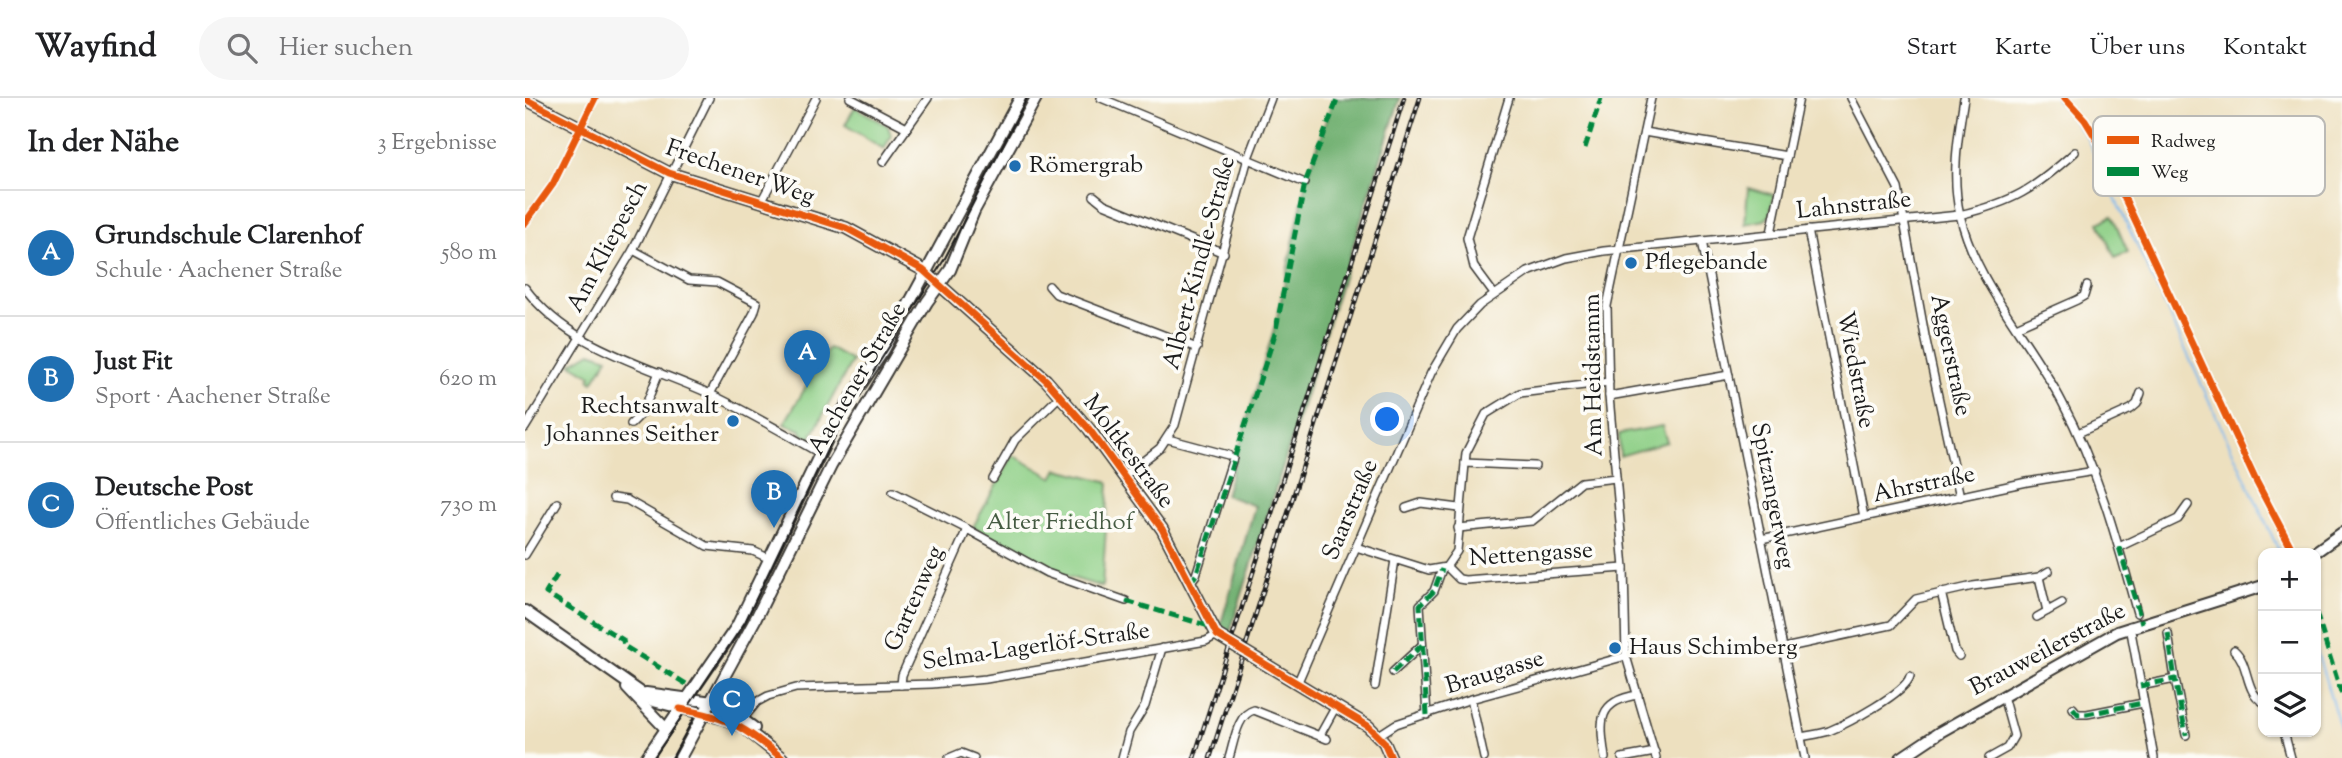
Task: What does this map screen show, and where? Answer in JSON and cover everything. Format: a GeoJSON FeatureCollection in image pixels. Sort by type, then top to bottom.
{"type":"FeatureCollection","features":[{"type":"Feature","properties":{"kind":"street"},"geometry":{"type":"LineString","coordinates":[[525,223],[553,184],[595,98]]}},
{"type":"Feature","properties":{"kind":"street","name":"Am Kliepesch"},"geometry":{"type":"LineString","coordinates":[[525,428],[633,250],[669,173],[709,98]]}},
{"type":"Feature","properties":{"kind":"street"},"geometry":{"type":"LineString","coordinates":[[761,202],[816,98]]}},
{"type":"Feature","properties":{"kind":"street"},"geometry":{"type":"LineString","coordinates":[[850,98],[905,127]]}},
{"type":"Feature","properties":{"kind":"street"},"geometry":{"type":"LineString","coordinates":[[883,162],[905,127],[928,98]]}},
{"type":"Feature","properties":{"kind":"street","name":"Aachener Straße"},"geometry":{"type":"LineString","coordinates":[[646,758],[733,633],[836,421],[884,350],[1020,98]]}},
{"type":"Feature","properties":{"kind":"street","name":"Aachener Straße"},"geometry":{"type":"LineString","coordinates":[[680,758],[773,586],[836,457],[958,254],[992,177],[1036,98]]}},
{"type":"Feature","properties":{"kind":"street"},"geometry":{"type":"LineString","coordinates":[[1101,98],[1305,183]]}},
{"type":"Feature","properties":{"kind":"street","name":"Albert-Kindle-Straße"},"geometry":{"type":"LineString","coordinates":[[1124,476],[1168,439],[1175,425],[1248,158],[1271,98]]}},
{"type":"Feature","properties":{"kind":"street"},"geometry":{"type":"LineString","coordinates":[[1494,294],[1474,267],[1467,238],[1509,98]]}},
{"type":"Feature","properties":{"kind":"street","name":"Am Heidstamm"},"geometry":{"type":"LineString","coordinates":[[1651,98],[1607,306],[1609,396],[1623,568],[1626,656],[1656,755]]}},
{"type":"Feature","properties":{"kind":"street"},"geometry":{"type":"LineString","coordinates":[[1771,233],[1799,98]]}},
{"type":"Feature","properties":{"kind":"street","name":"Aggerstraße"},"geometry":{"type":"LineString","coordinates":[[1851,98],[1895,178],[1960,498]]}},
{"type":"Feature","properties":{"kind":"street"},"geometry":{"type":"LineString","coordinates":[[1964,98],[1956,170],[1959,215],[1983,274],[2061,399],[2095,471],[2137,613]]}},
{"type":"Feature","properties":{"kind":"street","name":"Frechener Weg"},"geometry":{"type":"LineString","coordinates":[[525,99],[669,173],[866,236],[927,274],[939,285]]}},
{"type":"Feature","properties":{"kind":"street"},"geometry":{"type":"LineString","coordinates":[[1644,132],[1787,156]]}},
{"type":"Feature","properties":{"kind":"street","name":"Lahnstraße"},"geometry":{"type":"LineString","coordinates":[[1618,250],[1959,215],[1995,207],[2025,194],[2075,152]]}},
{"type":"Feature","properties":{"kind":"street"},"geometry":{"type":"LineString","coordinates":[[1094,196],[1104,204],[1224,253]]}},
{"type":"Feature","properties":{"kind":"street","name":"Wiedstraße"},"geometry":{"type":"LineString","coordinates":[[1808,230],[1864,517]]}},
{"type":"Feature","properties":{"kind":"street","name":"Spitzangerweg"},"geometry":{"type":"LineString","coordinates":[[1702,241],[1805,758]]}},
{"type":"Feature","properties":{"kind":"street"},"geometry":{"type":"LineString","coordinates":[[633,250],[689,280],[717,282],[757,303],[710,394]]}},
{"type":"Feature","properties":{"kind":"street","name":"Saarstraße"},"geometry":{"type":"LineString","coordinates":[[1296,685],[1442,350],[1458,329],[1494,294],[1528,272],[1566,258],[1618,250]]}},
{"type":"Feature","properties":{"kind":"street","name":"Moltkestraße"},"geometry":{"type":"LineString","coordinates":[[939,285],[1061,395],[1162,529],[1217,635]]}},
{"type":"Feature","properties":{"kind":"street"},"geometry":{"type":"LineString","coordinates":[[1049,286],[1056,294],[1198,348]]}},
{"type":"Feature","properties":{"kind":"street"},"geometry":{"type":"LineString","coordinates":[[2016,327],[2084,296],[2087,286]]}},
{"type":"Feature","properties":{"kind":"street"},"geometry":{"type":"LineString","coordinates":[[525,288],[535,302],[580,339],[710,394],[821,454]]}},
{"type":"Feature","properties":{"kind":"street"},"geometry":{"type":"LineString","coordinates":[[631,424],[643,412],[659,372]]}},
{"type":"Feature","properties":{"kind":"street"},"geometry":{"type":"LineString","coordinates":[[1609,396],[1729,375]]}},
{"type":"Feature","properties":{"kind":"street"},"geometry":{"type":"LineString","coordinates":[[1427,715],[1421,602],[1434,591],[1444,568],[1457,551],[1465,463],[1478,424],[1506,398],[1533,390],[1609,382]]}},
{"type":"Feature","properties":{"kind":"street"},"geometry":{"type":"LineString","coordinates":[[2078,433],[2131,409],[2137,404],[2141,393]]}},
{"type":"Feature","properties":{"kind":"street"},"geometry":{"type":"LineString","coordinates":[[993,479],[1015,440],[1061,395]]}},
{"type":"Feature","properties":{"kind":"street"},"geometry":{"type":"LineString","coordinates":[[1168,439],[1231,457],[1196,575],[1190,583]]}},
{"type":"Feature","properties":{"kind":"street"},"geometry":{"type":"LineString","coordinates":[[1465,463],[1535,466]]}},
{"type":"Feature","properties":{"kind":"street","name":"Ahrstraße"},"geometry":{"type":"LineString","coordinates":[[1761,539],[2095,471]]}},
{"type":"Feature","properties":{"kind":"street"},"geometry":{"type":"LineString","coordinates":[[1458,528],[1526,523],[1581,482],[1616,478]]}},
{"type":"Feature","properties":{"kind":"street","name":"Gartenweg"},"geometry":{"type":"LineString","coordinates":[[893,492],[1047,573],[1126,601]]}},
{"type":"Feature","properties":{"kind":"street"},"geometry":{"type":"LineString","coordinates":[[613,498],[627,500],[715,548],[753,551],[770,559]]}},
{"type":"Feature","properties":{"kind":"street"},"geometry":{"type":"LineString","coordinates":[[525,555],[557,503]]}},
{"type":"Feature","properties":{"kind":"street"},"geometry":{"type":"LineString","coordinates":[[1406,508],[1420,503],[1459,509]]}},
{"type":"Feature","properties":{"kind":"street"},"geometry":{"type":"LineString","coordinates":[[2119,547],[2178,519],[2188,505]]}},
{"type":"Feature","properties":{"kind":"street","name":"Gartenweg"},"geometry":{"type":"LineString","coordinates":[[901,685],[902,675],[967,529]]}},
{"type":"Feature","properties":{"kind":"street"},"geometry":{"type":"LineString","coordinates":[[2320,548],[2342,533]]}},
{"type":"Feature","properties":{"kind":"street","name":"Nettengasse"},"geometry":{"type":"LineString","coordinates":[[1356,547],[1429,570],[1444,568],[1459,579],[1465,580],[1623,568]]}},
{"type":"Feature","properties":{"kind":"street"},"geometry":{"type":"LineString","coordinates":[[1375,686],[1395,560]]}},
{"type":"Feature","properties":{"kind":"street"},"geometry":{"type":"LineString","coordinates":[[1784,648],[1891,625],[1916,599],[1941,592],[2039,577],[2049,571]]}},
{"type":"Feature","properties":{"kind":"street"},"geometry":{"type":"LineString","coordinates":[[2039,577],[2047,611]]}},
{"type":"Feature","properties":{"kind":"street","name":"Brauweilerstraße"},"geometry":{"type":"LineString","coordinates":[[1901,758],[2003,696],[2130,626],[2258,588]]}},
{"type":"Feature","properties":{"kind":"street"},"geometry":{"type":"LineString","coordinates":[[1941,592],[1955,651],[1959,656]]}},
{"type":"Feature","properties":{"kind":"street"},"geometry":{"type":"LineString","coordinates":[[2037,617],[2062,603]]}},
{"type":"Feature","properties":{"kind":"street"},"geometry":{"type":"LineString","coordinates":[[525,611],[640,692],[743,727],[782,758]]}},
{"type":"Feature","properties":{"kind":"street"},"geometry":{"type":"LineString","coordinates":[[2130,626],[2154,758]]}},
{"type":"Feature","properties":{"kind":"street"},"geometry":{"type":"LineString","coordinates":[[2168,633],[2186,735]]}},
{"type":"Feature","properties":{"kind":"street"},"geometry":{"type":"LineString","coordinates":[[1217,635],[1379,735],[1391,758]]}},
{"type":"Feature","properties":{"kind":"street","name":"Selma-Lagerlöf-Straße"},"geometry":{"type":"LineString","coordinates":[[743,719],[757,702],[785,690],[901,685],[1011,676],[1206,641],[1217,635]]}},
{"type":"Feature","properties":{"kind":"street"},"geometry":{"type":"LineString","coordinates":[[1393,672],[1422,645]]}},
{"type":"Feature","properties":{"kind":"street"},"geometry":{"type":"LineString","coordinates":[[1122,758],[1129,732],[1145,706],[1162,648]]}},
{"type":"Feature","properties":{"kind":"street"},"geometry":{"type":"LineString","coordinates":[[2234,650],[2240,656],[2253,694],[2258,698]]}},
{"type":"Feature","properties":{"kind":"street","name":"Braugasse"},"geometry":{"type":"LineString","coordinates":[[1379,735],[1396,724],[1471,699],[1626,656]]}},
{"type":"Feature","properties":{"kind":"street"},"geometry":{"type":"LineString","coordinates":[[611,671],[666,729]]}},
{"type":"Feature","properties":{"kind":"street"},"geometry":{"type":"LineString","coordinates":[[1801,737],[1829,731],[1840,725],[1903,689],[1910,676]]}},
{"type":"Feature","properties":{"kind":"street"},"geometry":{"type":"LineString","coordinates":[[2140,687],[2175,679]]}},
{"type":"Feature","properties":{"kind":"street"},"geometry":{"type":"LineString","coordinates":[[1605,758],[1601,722],[1604,712],[1619,698],[1638,695]]}},
{"type":"Feature","properties":{"kind":"street"},"geometry":{"type":"LineString","coordinates":[[1989,758],[2007,748],[2014,736],[2010,713],[2003,696]]}},
{"type":"Feature","properties":{"kind":"street"},"geometry":{"type":"LineString","coordinates":[[1471,699],[1484,758]]}},
{"type":"Feature","properties":{"kind":"street"},"geometry":{"type":"LineString","coordinates":[[683,705],[720,703],[791,758]]}},
{"type":"Feature","properties":{"kind":"street"},"geometry":{"type":"LineString","coordinates":[[2073,708],[2078,714],[2087,714],[2143,703]]}},
{"type":"Feature","properties":{"kind":"street"},"geometry":{"type":"LineString","coordinates":[[1229,758],[1242,719],[1248,710],[1323,737],[1335,708]]}},
{"type":"Feature","properties":{"kind":"street"},"geometry":{"type":"LineString","coordinates":[[2285,737],[2291,758]]}},
{"type":"Feature","properties":{"kind":"street"},"geometry":{"type":"LineString","coordinates":[[949,758],[961,753],[974,758]]}},
{"type":"Feature","properties":{"kind":"street"},"geometry":{"type":"LineString","coordinates":[[1622,758],[1656,755]]}},
{"type":"Feature","properties":{"kind":"green space"},"geometry":{"type":"Polygon","coordinates":[[[1333,98],[1400,98],[1230,632],[1220,627],[1255,506],[1225,495],[1276,322],[1306,183],[1333,98]]]}},
{"type":"Feature","properties":{"kind":"green space"},"geometry":{"type":"Polygon","coordinates":[[[855,107],[888,126],[891,136],[884,149],[845,125],[855,107]]]}},
{"type":"Feature","properties":{"kind":"green space"},"geometry":{"type":"Polygon","coordinates":[[[1748,188],[1774,195],[1770,215],[1765,220],[1745,224],[1748,188]]]}},
{"type":"Feature","properties":{"kind":"green space"},"geometry":{"type":"Polygon","coordinates":[[[2112,216],[2128,252],[2115,258],[2099,223],[2112,216]]]}},
{"type":"Feature","properties":{"kind":"green space"},"geometry":{"type":"Polygon","coordinates":[[[829,348],[852,361],[810,439],[801,433],[801,430],[784,424],[829,348]]]}},
{"type":"Feature","properties":{"kind":"green space"},"geometry":{"type":"Polygon","coordinates":[[[591,352],[608,358],[593,382],[589,379],[591,376],[571,364],[591,352]]]}},
{"type":"Feature","properties":{"kind":"green space"},"geometry":{"type":"Polygon","coordinates":[[[1662,426],[1667,442],[1620,456],[1619,434],[1662,426]]]}},
{"type":"Feature","properties":{"kind":"green space","name":"Alter Friedhof"},"geometry":{"type":"Polygon","coordinates":[[[1013,455],[1053,478],[1058,469],[1109,484],[1102,587],[1050,571],[973,527],[1013,455]]]}},
{"type":"Feature","properties":{"kind":"waterway"},"geometry":{"type":"LineString","coordinates":[[2055,98],[2087,138],[2093,151]]}},
{"type":"Feature","properties":{"kind":"waterway"},"geometry":{"type":"LineString","coordinates":[[2114,196],[2278,548]]}},
{"type":"Feature","properties":{"kind":"waterway"},"geometry":{"type":"LineString","coordinates":[[2321,665],[2342,735]]}},
{"type":"Feature","properties":{"kind":"tram line"},"geometry":{"type":"LineString","coordinates":[[654,758],[745,622],[837,429],[944,260],[1027,98]]}},
{"type":"Feature","properties":{"kind":"tram line"},"geometry":{"type":"LineString","coordinates":[[672,758],[700,706]]}},
{"type":"Feature","properties":{"kind":"railway"},"geometry":{"type":"LineString","coordinates":[[1194,758],[1404,98]]}},
{"type":"Feature","properties":{"kind":"railway"},"geometry":{"type":"LineString","coordinates":[[1210,758],[1420,98]]}},
{"type":"Feature","properties":{"kind":"marked path"},"geometry":{"type":"LineString","coordinates":[[1190,583],[1196,575],[1275,334],[1305,183],[1338,98]]}},
{"type":"Feature","properties":{"kind":"marked path"},"geometry":{"type":"LineString","coordinates":[[1585,148],[1601,98]]}},
{"type":"Feature","properties":{"kind":"marked path"},"geometry":{"type":"LineString","coordinates":[[2119,547],[2142,623]]}},
{"type":"Feature","properties":{"kind":"marked path"},"geometry":{"type":"LineString","coordinates":[[1427,715],[1420,605],[1434,591],[1442,569]]}},
{"type":"Feature","properties":{"kind":"marked path"},"geometry":{"type":"LineString","coordinates":[[557,575],[546,593],[623,640],[624,646],[688,685]]}},
{"type":"Feature","properties":{"kind":"marked path"},"geometry":{"type":"LineString","coordinates":[[1126,601],[1212,627]]}},
{"type":"Feature","properties":{"kind":"marked path"},"geometry":{"type":"LineString","coordinates":[[2321,629],[2342,695]]}},
{"type":"Feature","properties":{"kind":"marked path"},"geometry":{"type":"LineString","coordinates":[[2168,633],[2175,679]]}},
{"type":"Feature","properties":{"kind":"marked path"},"geometry":{"type":"LineString","coordinates":[[1393,672],[1422,645]]}},
{"type":"Feature","properties":{"kind":"marked path"},"geometry":{"type":"LineString","coordinates":[[2140,686],[2175,679],[2186,735]]}},
{"type":"Feature","properties":{"kind":"marked path"},"geometry":{"type":"LineString","coordinates":[[2073,708],[2078,714],[2087,714],[2143,703]]}},
{"type":"Feature","properties":{"kind":"cycle path"},"geometry":{"type":"LineString","coordinates":[[525,223],[553,184],[595,98]]}},
{"type":"Feature","properties":{"kind":"cycle path"},"geometry":{"type":"LineString","coordinates":[[2065,98],[2093,133]]}},
{"type":"Feature","properties":{"kind":"cycle path"},"geometry":{"type":"LineString","coordinates":[[525,99],[669,173],[846,228],[923,270],[1046,380],[1089,429],[1162,529],[1217,635],[1368,726],[1384,742],[1391,758]]}},
{"type":"Feature","properties":{"kind":"cycle path"},"geometry":{"type":"LineString","coordinates":[[2124,196],[2255,479],[2291,548]]}},
{"type":"Feature","properties":{"kind":"cycle path"},"geometry":{"type":"LineString","coordinates":[[680,709],[712,716],[735,725],[782,758]]}},
{"type":"Feature","properties":{"kind":"place","name":"Römergrab"},"geometry":{"type":"Point","coordinates":[1015,166]}},
{"type":"Feature","properties":{"kind":"place","name":"Pflegebande"},"geometry":{"type":"Point","coordinates":[1631,263]}},
{"type":"Feature","properties":{"kind":"place","name":"Grundschule Clarenhof"},"geometry":{"type":"Point","coordinates":[807,388]}},
{"type":"Feature","properties":{"kind":"place","name":"Rechtsanwalt Johannes Seither"},"geometry":{"type":"Point","coordinates":[733,421]}},
{"type":"Feature","properties":{"kind":"place","name":"Just Fit"},"geometry":{"type":"Point","coordinates":[774,528]}},
{"type":"Feature","properties":{"kind":"place","name":"Haus Schimberg"},"geometry":{"type":"Point","coordinates":[1615,648]}},
{"type":"Feature","properties":{"kind":"place","name":"Deutsche Post"},"geometry":{"type":"Point","coordinates":[732,736]}}]}
